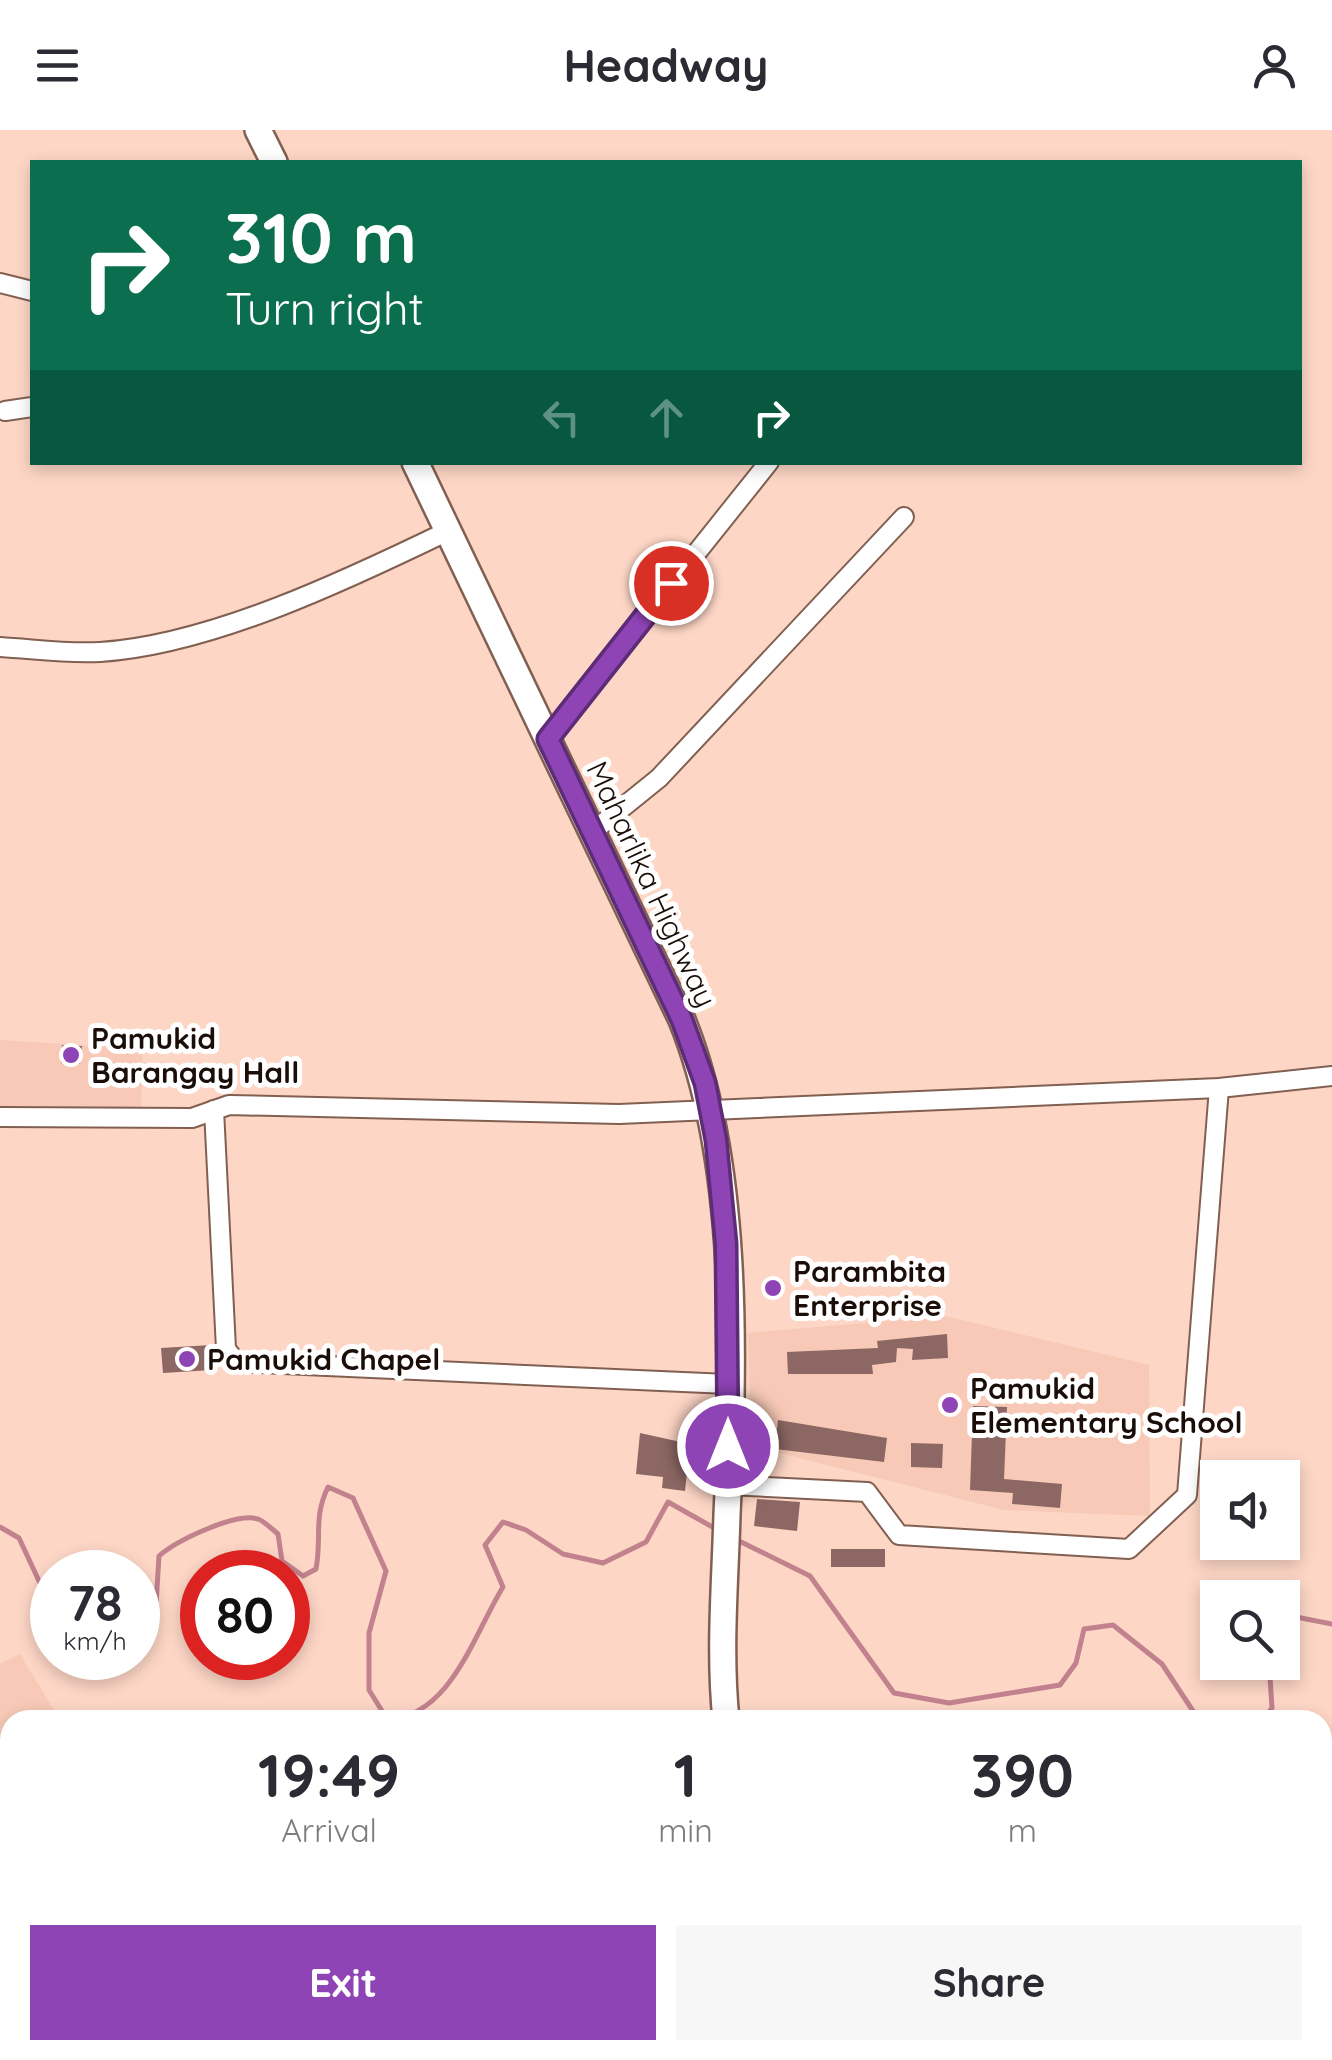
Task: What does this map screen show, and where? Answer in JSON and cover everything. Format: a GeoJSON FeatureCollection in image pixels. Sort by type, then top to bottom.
{"type":"FeatureCollection","features":[{"type":"Feature","properties":{"kind":"highway"},"geometry":{"type":"LineString","coordinates":[[258,130],[273,160]]}},
{"type":"Feature","properties":{"kind":"highway","name":"Maharlika Highway"},"geometry":{"type":"LineString","coordinates":[[416,465],[682,1020],[712,1110],[726,1244],[726,1710]]}},
{"type":"Feature","properties":{"kind":"street"},"geometry":{"type":"LineString","coordinates":[[0,283],[30,290]]}},
{"type":"Feature","properties":{"kind":"street"},"geometry":{"type":"LineString","coordinates":[[5,411],[30,408]]}},
{"type":"Feature","properties":{"kind":"street"},"geometry":{"type":"LineString","coordinates":[[548,739],[767,465]]}},
{"type":"Feature","properties":{"kind":"street"},"geometry":{"type":"LineString","coordinates":[[591,834],[660,778],[904,518]]}},
{"type":"Feature","properties":{"kind":"street"},"geometry":{"type":"LineString","coordinates":[[0,647],[101,652],[211,628],[364,572],[448,530]]}},
{"type":"Feature","properties":{"kind":"street"},"geometry":{"type":"LineString","coordinates":[[0,1117],[192,1118],[229,1105],[619,1114],[1220,1088],[1332,1076]]}},
{"type":"Feature","properties":{"kind":"street"},"geometry":{"type":"LineString","coordinates":[[728,1498],[867,1492],[899,1534],[1129,1549],[1187,1495],[1220,1088]]}},
{"type":"Feature","properties":{"kind":"street"},"geometry":{"type":"LineString","coordinates":[[214,1110],[226,1349],[236,1362],[728,1384]]}},
{"type":"Feature","properties":{"kind":"shaded area"},"geometry":{"type":"Polygon","coordinates":[[[0,1040],[143,1049],[141,1112],[0,1108],[0,1040]]]}},
{"type":"Feature","properties":{"kind":"shaded area","name":"Pamukid Elementary School"},"geometry":{"type":"Polygon","coordinates":[[[945,1316],[1149,1365],[1150,1516],[1004,1510],[752,1446],[748,1333],[945,1316]]]}},
{"type":"Feature","properties":{"kind":"shaded area"},"geometry":{"type":"Polygon","coordinates":[[[20,1654],[30,1670],[30,1680],[36,1680],[54,1710],[0,1710],[0,1664],[20,1654]]]}},
{"type":"Feature","properties":{"kind":"building","name":"Pamukid Barangay Hall"},"geometry":{"type":"Polygon","coordinates":[[[62,1045],[82,1046],[80,1064],[61,1063],[62,1045]]]}},
{"type":"Feature","properties":{"kind":"building"},"geometry":{"type":"Polygon","coordinates":[[[947,1334],[948,1358],[912,1360],[913,1349],[897,1348],[896,1362],[872,1365],[873,1374],[788,1374],[787,1352],[878,1348],[877,1341],[947,1334]]]}},
{"type":"Feature","properties":{"kind":"building","name":"Pamukid Chapel"},"geometry":{"type":"Polygon","coordinates":[[[211,1345],[212,1370],[163,1373],[161,1348],[211,1345]]]}},
{"type":"Feature","properties":{"kind":"building"},"geometry":{"type":"Polygon","coordinates":[[[973,1406],[1007,1407],[1004,1479],[1062,1484],[1060,1508],[1012,1504],[1013,1493],[970,1490],[973,1406]]]}},
{"type":"Feature","properties":{"kind":"building"},"geometry":{"type":"Polygon","coordinates":[[[778,1420],[887,1438],[884,1462],[775,1449],[778,1420]]]}},
{"type":"Feature","properties":{"kind":"building"},"geometry":{"type":"Polygon","coordinates":[[[640,1433],[690,1444],[685,1491],[662,1488],[663,1477],[636,1474],[640,1433]]]}},
{"type":"Feature","properties":{"kind":"building"},"geometry":{"type":"Polygon","coordinates":[[[911,1443],[943,1444],[942,1468],[911,1467],[911,1443]]]}},
{"type":"Feature","properties":{"kind":"building"},"geometry":{"type":"Polygon","coordinates":[[[757,1499],[800,1502],[797,1531],[754,1526],[757,1499]]]}},
{"type":"Feature","properties":{"kind":"building"},"geometry":{"type":"Polygon","coordinates":[[[831,1549],[885,1549],[885,1567],[831,1567],[831,1549]]]}},
{"type":"Feature","properties":{"kind":"waterway"},"geometry":{"type":"LineString","coordinates":[[160,1555],[221,1524],[258,1519],[278,1534],[282,1561],[303,1576],[316,1569],[319,1518],[328,1487],[353,1498],[386,1571],[369,1633],[369,1690],[381,1710]]}},
{"type":"Feature","properties":{"kind":"waterway"},"geometry":{"type":"LineString","coordinates":[[418,1710],[444,1689],[458,1670],[503,1587],[485,1545],[503,1522],[526,1530],[563,1554],[603,1563],[646,1542],[668,1502],[716,1529]]}},
{"type":"Feature","properties":{"kind":"waterway"},"geometry":{"type":"LineString","coordinates":[[0,1527],[19,1538],[30,1562]]}},
{"type":"Feature","properties":{"kind":"waterway"},"geometry":{"type":"LineString","coordinates":[[735,1539],[810,1576],[894,1693],[949,1703],[1060,1685],[1076,1663],[1084,1629],[1113,1625],[1162,1664],[1192,1710]]}},
{"type":"Feature","properties":{"kind":"waterway"},"geometry":{"type":"LineString","coordinates":[[1300,1618],[1332,1624]]}},
{"type":"Feature","properties":{"kind":"waterway"},"geometry":{"type":"LineString","coordinates":[[1270,1680],[1270,1710]]}},
{"type":"Feature","properties":{"kind":"place","name":"Pamukid Barangay Hall"},"geometry":{"type":"Point","coordinates":[71,1055]}},
{"type":"Feature","properties":{"kind":"place","name":"Parambita Enterprise"},"geometry":{"type":"Point","coordinates":[773,1288]}},
{"type":"Feature","properties":{"kind":"place","name":"Pamukid Chapel"},"geometry":{"type":"Point","coordinates":[187,1359]}},
{"type":"Feature","properties":{"kind":"place","name":"Pamukid Elementary School"},"geometry":{"type":"Point","coordinates":[950,1405]}},
{"type":"Feature","properties":{"kind":"route"},"geometry":{"type":"LineString","coordinates":[[671,583],[548,739],[682,1020],[712,1110],[726,1244],[728,1446]]}}]}
